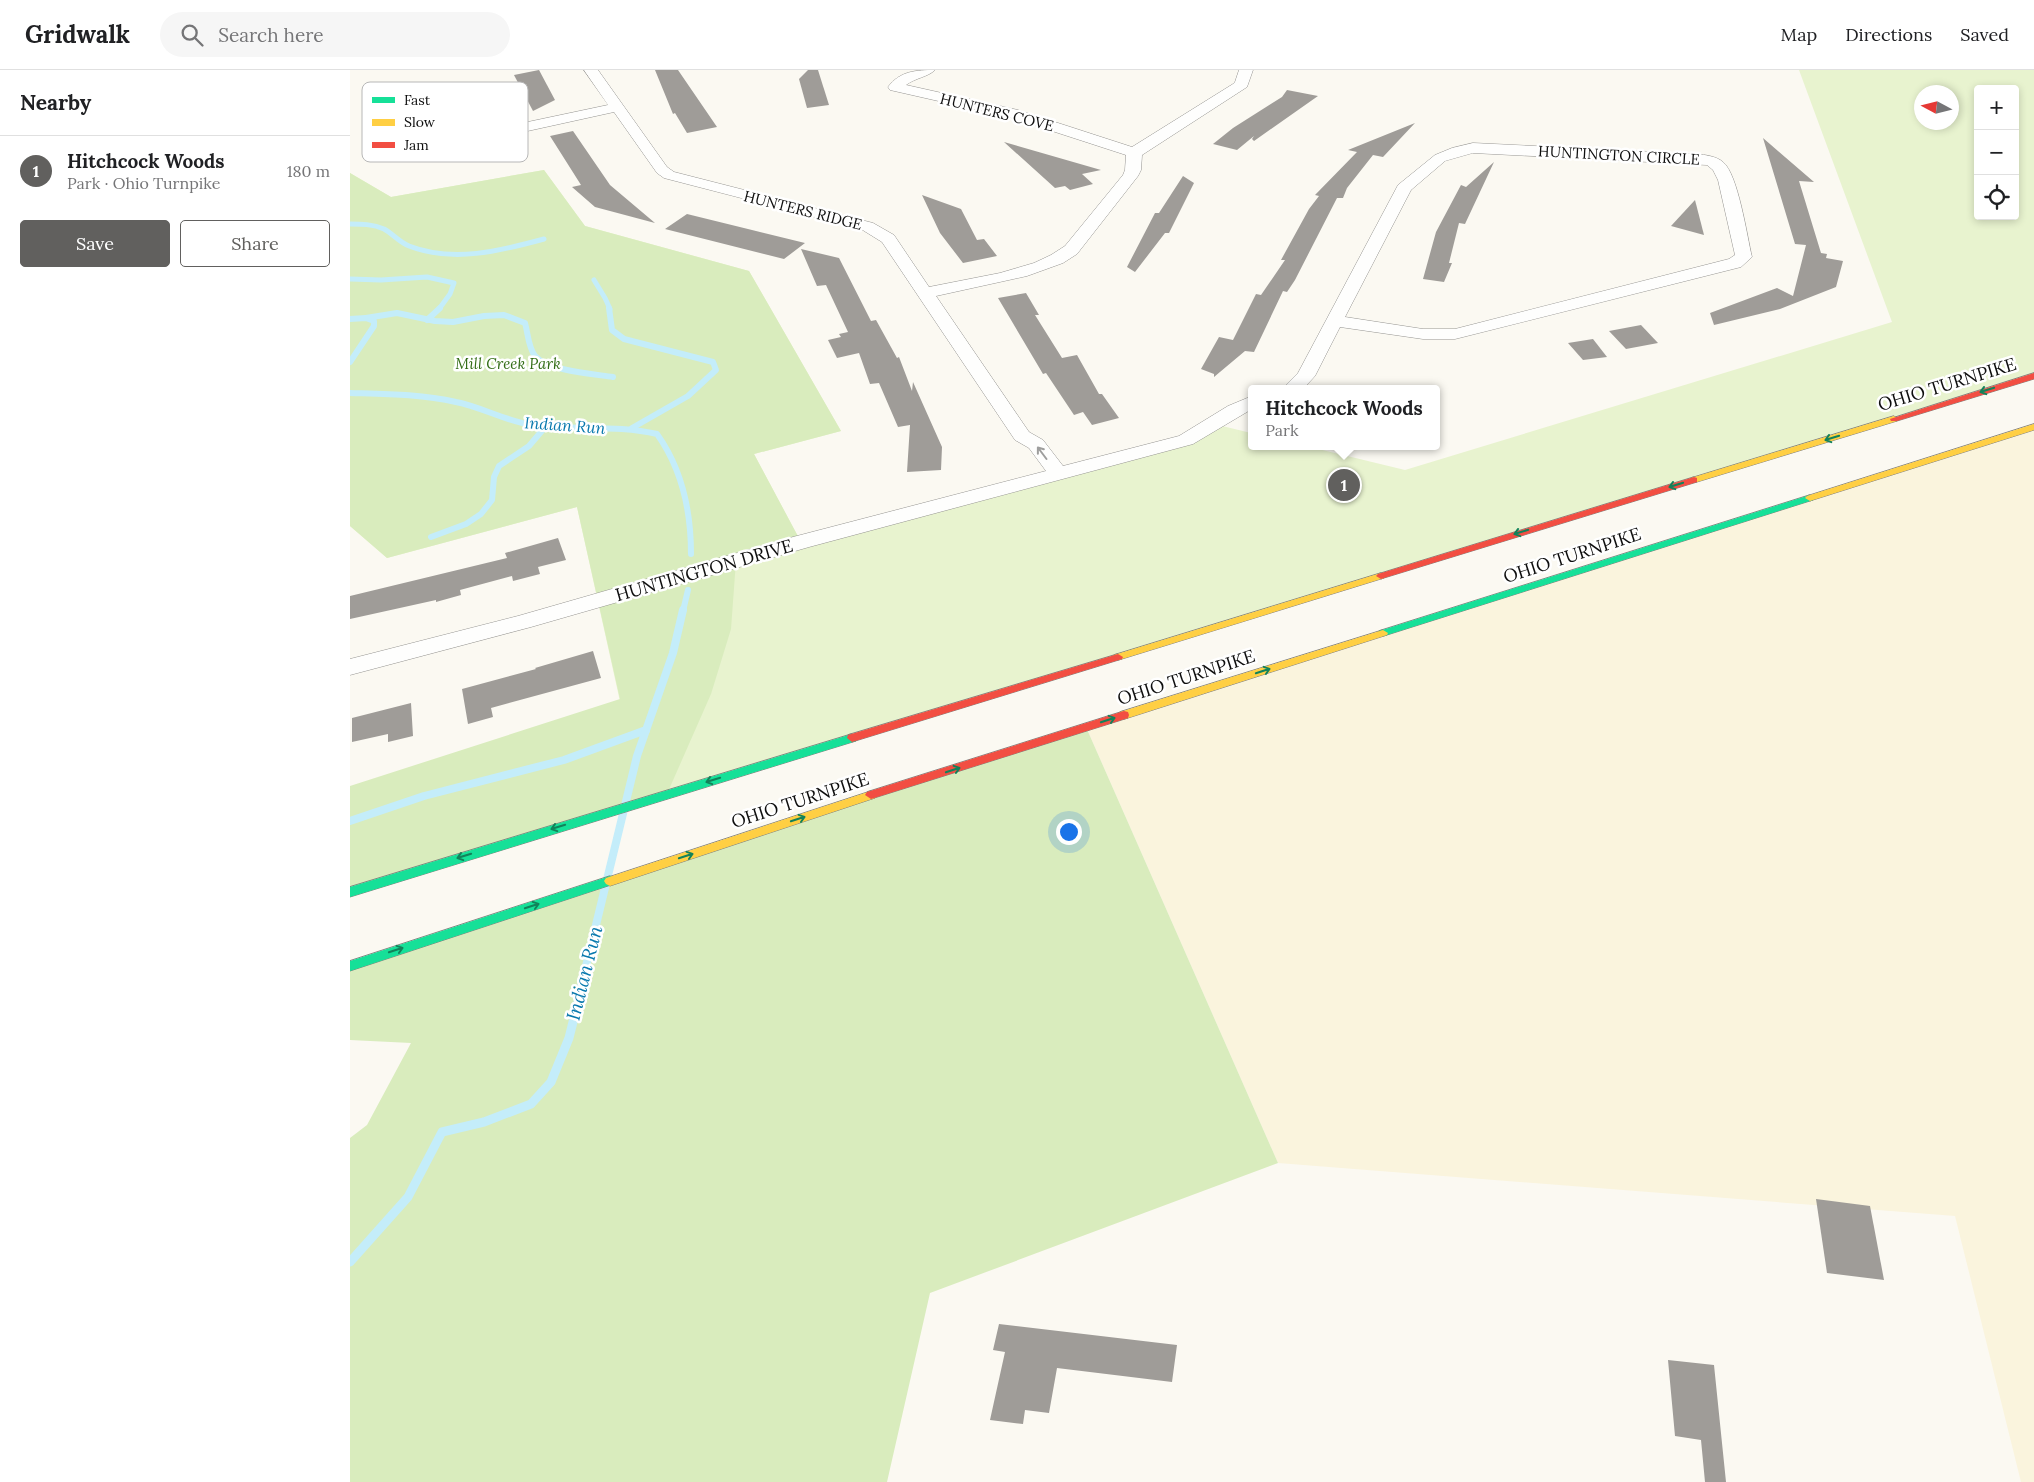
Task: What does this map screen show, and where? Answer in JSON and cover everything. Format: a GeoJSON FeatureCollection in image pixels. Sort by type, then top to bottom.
{"type":"FeatureCollection","features":[{"type":"Feature","properties":{"kind":"highway","name":"OHIO TURNPIKE"},"geometry":{"type":"LineString","coordinates":[[350,892],[2034,376]]}},
{"type":"Feature","properties":{"kind":"highway","name":"OHIO TURNPIKE"},"geometry":{"type":"LineString","coordinates":[[350,966],[752,834],[2034,427]]}},
{"type":"Feature","properties":{"kind":"street","name":"HUNTERS RIDGE"},"geometry":{"type":"LineString","coordinates":[[591,70],[662,170],[669,176],[867,226],[888,239],[1022,436],[1036,444],[1058,474]]}},
{"type":"Feature","properties":{"kind":"street","name":"HUNTERS COVE"},"geometry":{"type":"LineString","coordinates":[[928,70],[909,76],[895,87],[1013,113],[1134,153]]}},
{"type":"Feature","properties":{"kind":"street"},"geometry":{"type":"LineString","coordinates":[[925,293],[1034,269],[1064,255],[1071,250],[1130,176],[1133,170],[1134,153],[1238,87],[1242,84],[1246,70]]}},
{"type":"Feature","properties":{"kind":"street"},"geometry":{"type":"LineString","coordinates":[[528,128],[618,107]]}},
{"type":"Feature","properties":{"kind":"street","name":"HUNTINGTON CIRCLE"},"geometry":{"type":"LineString","coordinates":[[1296,385],[1306,376],[1334,321],[1404,188],[1440,158],[1448,154],[1473,148],[1488,148],[1697,159],[1716,163],[1722,170],[1744,257],[1735,264],[1455,334],[1423,334],[1334,321]]}},
{"type":"Feature","properties":{"kind":"street"},"geometry":{"type":"LineString","coordinates":[[1058,474],[1186,440],[1202,433],[1228,412],[1248,404]]}},
{"type":"Feature","properties":{"kind":"street","name":"HUNTERS RIDGE"},"geometry":{"type":"LineString","coordinates":[[1022,436],[1022,446],[1033,480]]}},
{"type":"Feature","properties":{"kind":"street","name":"HUNTINGTON DRIVE"},"geometry":{"type":"LineString","coordinates":[[350,667],[523,622],[801,542],[1058,474]]}},
{"type":"Feature","properties":{"kind":"shaded area"},"geometry":{"type":"Polygon","coordinates":[[[2034,427],[2034,1482],[2021,1482],[1955,1216],[1278,1163],[1086,727],[2034,427]]]}},
{"type":"Feature","properties":{"kind":"green space","name":"Mill Creek Park"},"geometry":{"type":"Polygon","coordinates":[[[1799,70],[2034,70],[2034,376],[642,801],[577,507],[387,558],[350,526],[350,173],[391,197],[544,170],[585,226],[749,271],[841,431],[754,454],[801,542],[1186,440],[1214,424],[1248,432],[1248,450],[1322,450],[1405,470],[1892,322],[1799,70]]]}},
{"type":"Feature","properties":{"kind":"green space"},"geometry":{"type":"Polygon","coordinates":[[[544,170],[585,226],[749,271],[841,431],[754,454],[801,542],[736,561],[731,629],[711,694],[667,794],[350,892],[350,786],[620,699],[577,507],[387,558],[350,526],[350,173],[391,197],[544,170]]]}},
{"type":"Feature","properties":{"kind":"green space"},"geometry":{"type":"Polygon","coordinates":[[[1086,727],[1278,1163],[930,1293],[887,1482],[350,1482],[350,1138],[367,1125],[411,1043],[350,1040],[350,966],[1086,727]]]}},
{"type":"Feature","properties":{"kind":"building"},"geometry":{"type":"Polygon","coordinates":[[[539,70],[555,100],[533,111],[528,102],[528,82],[518,82],[514,75],[539,70]]]}},
{"type":"Feature","properties":{"kind":"building"},"geometry":{"type":"Polygon","coordinates":[[[655,70],[678,70],[717,127],[687,133],[675,113],[673,114],[655,70]]]}},
{"type":"Feature","properties":{"kind":"building"},"geometry":{"type":"Polygon","coordinates":[[[808,70],[818,70],[829,105],[807,108],[799,79],[808,70]]]}},
{"type":"Feature","properties":{"kind":"building"},"geometry":{"type":"Polygon","coordinates":[[[1287,90],[1318,96],[1254,141],[1252,139],[1254,136],[1237,150],[1213,144],[1233,128],[1282,97],[1287,90]]]}},
{"type":"Feature","properties":{"kind":"building"},"geometry":{"type":"Polygon","coordinates":[[[1415,123],[1383,157],[1373,155],[1347,188],[1343,198],[1337,198],[1295,280],[1287,292],[1283,291],[1254,352],[1245,351],[1214,377],[1214,374],[1201,369],[1219,337],[1233,340],[1256,294],[1261,295],[1285,260],[1281,260],[1309,209],[1319,196],[1315,195],[1357,152],[1348,150],[1415,123]]]}},
{"type":"Feature","properties":{"kind":"building"},"geometry":{"type":"Polygon","coordinates":[[[573,131],[610,185],[655,223],[595,207],[572,187],[581,185],[550,136],[573,131]]]}},
{"type":"Feature","properties":{"kind":"building"},"geometry":{"type":"Polygon","coordinates":[[[1763,138],[1814,182],[1799,181],[1821,253],[1827,254],[1826,258],[1843,261],[1836,287],[1780,309],[1714,325],[1710,313],[1777,288],[1793,296],[1806,245],[1795,244],[1763,138]]]}},
{"type":"Feature","properties":{"kind":"building"},"geometry":{"type":"Polygon","coordinates":[[[1004,142],[1101,170],[1082,174],[1093,184],[1070,190],[1065,186],[1055,188],[1004,142]]]}},
{"type":"Feature","properties":{"kind":"building"},"geometry":{"type":"Polygon","coordinates":[[[1494,162],[1465,224],[1459,223],[1449,263],[1452,263],[1444,282],[1423,279],[1436,232],[1461,185],[1466,187],[1494,162]]]}},
{"type":"Feature","properties":{"kind":"building"},"geometry":{"type":"Polygon","coordinates":[[[1183,176],[1194,183],[1169,233],[1165,233],[1135,272],[1127,267],[1155,213],[1159,213],[1183,176]]]}},
{"type":"Feature","properties":{"kind":"building"},"geometry":{"type":"Polygon","coordinates":[[[922,195],[961,209],[977,240],[984,239],[997,256],[963,263],[940,233],[922,195]]]}},
{"type":"Feature","properties":{"kind":"building"},"geometry":{"type":"Polygon","coordinates":[[[1695,200],[1704,235],[1671,226],[1695,200]]]}},
{"type":"Feature","properties":{"kind":"building"},"geometry":{"type":"Polygon","coordinates":[[[687,214],[805,243],[784,259],[665,229],[687,214]]]}},
{"type":"Feature","properties":{"kind":"building"},"geometry":{"type":"Polygon","coordinates":[[[801,249],[839,258],[871,321],[876,320],[897,358],[899,357],[912,391],[913,382],[942,447],[941,470],[907,472],[910,425],[898,427],[879,383],[870,384],[859,353],[837,358],[828,340],[841,337],[839,334],[848,332],[826,285],[817,286],[801,249]]]}},
{"type":"Feature","properties":{"kind":"building"},"geometry":{"type":"Polygon","coordinates":[[[1026,293],[1039,315],[1035,315],[1062,358],[1077,355],[1099,394],[1102,394],[1119,418],[1092,425],[1083,412],[1074,415],[1046,373],[1043,374],[998,298],[1026,293]]]}},
{"type":"Feature","properties":{"kind":"building"},"geometry":{"type":"Polygon","coordinates":[[[1641,325],[1658,343],[1626,349],[1609,331],[1641,325]]]}},
{"type":"Feature","properties":{"kind":"building"},"geometry":{"type":"Polygon","coordinates":[[[1593,339],[1607,357],[1583,360],[1568,343],[1593,339]]]}},
{"type":"Feature","properties":{"kind":"building"},"geometry":{"type":"Polygon","coordinates":[[[558,538],[566,560],[538,567],[540,574],[513,581],[512,576],[460,590],[461,595],[436,602],[436,600],[350,619],[350,596],[507,558],[505,553],[558,538]]]}},
{"type":"Feature","properties":{"kind":"building"},"geometry":{"type":"Polygon","coordinates":[[[593,651],[601,678],[491,708],[493,717],[468,724],[462,689],[593,651]]]}},
{"type":"Feature","properties":{"kind":"building"},"geometry":{"type":"Polygon","coordinates":[[[411,703],[413,736],[388,742],[388,734],[352,742],[352,718],[411,703]]]}},
{"type":"Feature","properties":{"kind":"building"},"geometry":{"type":"Polygon","coordinates":[[[1816,1199],[1870,1206],[1884,1280],[1827,1273],[1816,1199]]]}},
{"type":"Feature","properties":{"kind":"building"},"geometry":{"type":"Polygon","coordinates":[[[999,1324],[1177,1345],[1172,1382],[1057,1368],[1049,1413],[1025,1410],[1023,1424],[990,1420],[1005,1352],[993,1350],[999,1324]]]}},
{"type":"Feature","properties":{"kind":"building"},"geometry":{"type":"Polygon","coordinates":[[[1668,1360],[1714,1365],[1726,1482],[1705,1482],[1701,1440],[1675,1436],[1668,1360]]]}},
{"type":"Feature","properties":{"kind":"waterway"},"geometry":{"type":"LineString","coordinates":[[350,224],[380,227],[409,246],[442,254],[494,251],[544,239]]}},
{"type":"Feature","properties":{"kind":"waterway"},"geometry":{"type":"LineString","coordinates":[[350,279],[381,280],[427,277],[454,283],[450,294],[439,309]]}},
{"type":"Feature","properties":{"kind":"waterway"},"geometry":{"type":"LineString","coordinates":[[594,280],[610,309]]}},
{"type":"Feature","properties":{"kind":"waterway"},"geometry":{"type":"LineString","coordinates":[[609,308],[612,330],[624,339],[713,362],[716,370],[688,396],[632,428]]}},
{"type":"Feature","properties":{"kind":"waterway"},"geometry":{"type":"LineString","coordinates":[[428,319],[439,309]]}},
{"type":"Feature","properties":{"kind":"waterway"},"geometry":{"type":"LineString","coordinates":[[366,318],[397,313],[428,319]]}},
{"type":"Feature","properties":{"kind":"waterway"},"geometry":{"type":"LineString","coordinates":[[428,319],[453,322],[484,316],[504,315],[525,323],[531,348],[535,356],[541,361],[572,371],[613,377]]}},
{"type":"Feature","properties":{"kind":"waterway","name":"Indian Run"},"geometry":{"type":"LineString","coordinates":[[350,319],[366,318]]}},
{"type":"Feature","properties":{"kind":"waterway","name":"Indian Run"},"geometry":{"type":"LineString","coordinates":[[350,362],[374,326],[374,321],[366,318]]}},
{"type":"Feature","properties":{"kind":"waterway","name":"Indian Run"},"geometry":{"type":"LineString","coordinates":[[350,393],[443,399],[466,404],[522,423],[545,427]]}},
{"type":"Feature","properties":{"kind":"waterway"},"geometry":{"type":"LineString","coordinates":[[431,537],[466,524],[481,514],[492,500],[494,477],[499,466],[529,446],[545,427]]}},
{"type":"Feature","properties":{"kind":"waterway","name":"Indian Run"},"geometry":{"type":"LineString","coordinates":[[545,427],[611,428],[657,434],[666,447],[679,476],[687,506],[691,554]]}},
{"type":"Feature","properties":{"kind":"waterway","name":"Indian Run"},"geometry":{"type":"LineString","coordinates":[[683,611],[688,590]]}},
{"type":"Feature","properties":{"kind":"waterway","name":"Indian Run"},"geometry":{"type":"LineString","coordinates":[[579,995],[637,756],[673,653],[683,610]]}},
{"type":"Feature","properties":{"kind":"waterway"},"geometry":{"type":"LineString","coordinates":[[350,821],[424,796],[564,760],[646,730]]}},
{"type":"Feature","properties":{"kind":"waterway","name":"Indian Run"},"geometry":{"type":"LineString","coordinates":[[350,1262],[408,1197],[442,1132],[484,1122],[531,1104],[551,1082],[569,1038],[580,994]]}},
{"type":"Feature","properties":{"kind":"traffic: fast"},"geometry":{"type":"LineString","coordinates":[[1383,633],[1810,498]]}},
{"type":"Feature","properties":{"kind":"traffic: fast"},"geometry":{"type":"LineString","coordinates":[[350,892],[852,738]]}},
{"type":"Feature","properties":{"kind":"traffic: fast"},"geometry":{"type":"LineString","coordinates":[[350,966],[610,881]]}},
{"type":"Feature","properties":{"kind":"traffic: slow"},"geometry":{"type":"LineString","coordinates":[[1694,480],[1894,419]]}},
{"type":"Feature","properties":{"kind":"traffic: slow"},"geometry":{"type":"LineString","coordinates":[[1810,498],[2034,427]]}},
{"type":"Feature","properties":{"kind":"traffic: slow"},"geometry":{"type":"LineString","coordinates":[[1118,657],[1381,576]]}},
{"type":"Feature","properties":{"kind":"traffic: slow"},"geometry":{"type":"LineString","coordinates":[[1124,715],[1383,633]]}},
{"type":"Feature","properties":{"kind":"traffic: slow"},"geometry":{"type":"LineString","coordinates":[[610,881],[871,795]]}},
{"type":"Feature","properties":{"kind":"traffic: jam"},"geometry":{"type":"LineString","coordinates":[[1894,419],[2034,376]]}},
{"type":"Feature","properties":{"kind":"traffic: jam"},"geometry":{"type":"LineString","coordinates":[[1381,576],[1694,480]]}},
{"type":"Feature","properties":{"kind":"traffic: jam"},"geometry":{"type":"LineString","coordinates":[[852,738],[1118,657]]}},
{"type":"Feature","properties":{"kind":"traffic: jam"},"geometry":{"type":"LineString","coordinates":[[871,795],[1124,715]]}},
{"type":"Feature","properties":{"kind":"place","name":"Hitchcock Woods"},"geometry":{"type":"Point","coordinates":[1344,485]}}]}
